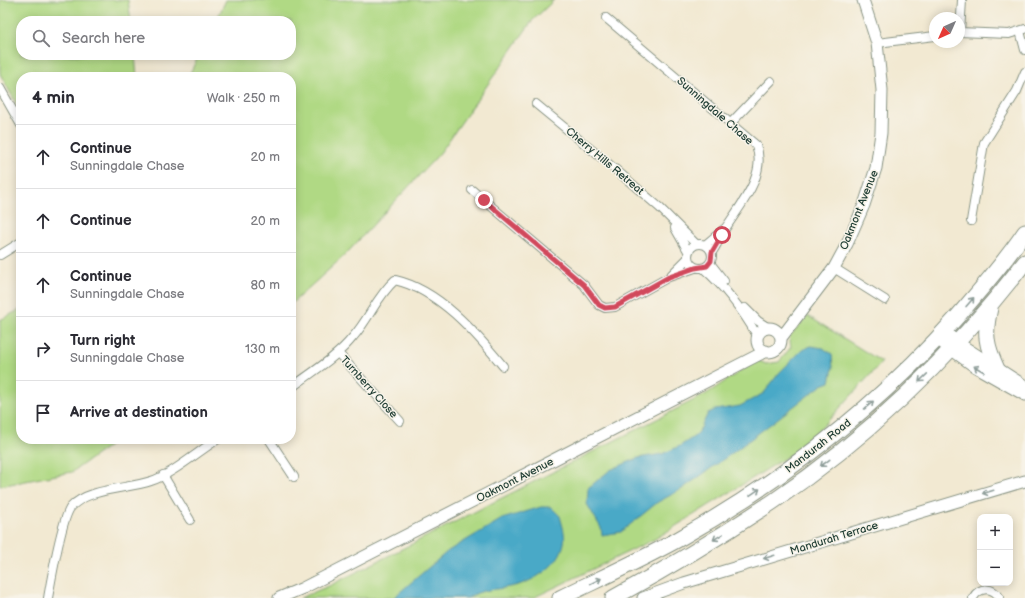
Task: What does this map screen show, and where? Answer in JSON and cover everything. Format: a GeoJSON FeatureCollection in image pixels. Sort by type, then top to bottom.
{"type":"FeatureCollection","features":[{"type":"Feature","properties":{"kind":"highway","name":"Mandurah Road"},"geometry":{"type":"LineString","coordinates":[[560,598],[676,540],[742,500],[783,473],[848,423],[941,335],[999,267],[1025,232]]}},
{"type":"Feature","properties":{"kind":"highway","name":"Mandurah Road"},"geometry":{"type":"LineString","coordinates":[[613,598],[703,547],[775,501],[865,431],[893,407],[954,347],[990,308],[1025,262]]}},
{"type":"Feature","properties":{"kind":"highway"},"geometry":{"type":"LineString","coordinates":[[990,308],[986,337],[989,352],[997,369]]}},
{"type":"Feature","properties":{"kind":"street","name":"Oakmont Avenue"},"geometry":{"type":"LineString","coordinates":[[781,338],[799,312],[834,268],[855,225],[876,168],[881,133],[882,90],[877,43],[863,0]]}},
{"type":"Feature","properties":{"kind":"street"},"geometry":{"type":"LineString","coordinates":[[961,12],[962,0]]}},
{"type":"Feature","properties":{"kind":"street","name":"Sunningdale Chase"},"geometry":{"type":"LineString","coordinates":[[606,18],[756,145],[759,154],[759,169],[747,196],[726,227],[703,266]]}},
{"type":"Feature","properties":{"kind":"street"},"geometry":{"type":"LineString","coordinates":[[965,32],[1009,34],[1022,30],[1025,50]]}},
{"type":"Feature","properties":{"kind":"street"},"geometry":{"type":"LineString","coordinates":[[877,43],[929,37]]}},
{"type":"Feature","properties":{"kind":"street"},"geometry":{"type":"LineString","coordinates":[[970,221],[984,143],[1016,90],[1025,72]]}},
{"type":"Feature","properties":{"kind":"street"},"geometry":{"type":"LineString","coordinates":[[730,124],[771,81]]}},
{"type":"Feature","properties":{"kind":"street"},"geometry":{"type":"LineString","coordinates":[[0,88],[16,116]]}},
{"type":"Feature","properties":{"kind":"street","name":"Cherry Hills Retreat"},"geometry":{"type":"LineString","coordinates":[[536,104],[660,208],[671,221],[696,244]]}},
{"type":"Feature","properties":{"kind":"street"},"geometry":{"type":"LineString","coordinates":[[472,190],[584,285],[599,305],[605,308],[615,307],[669,277],[703,266]]}},
{"type":"Feature","properties":{"kind":"street","name":"Cherry Hills Retreat"},"geometry":{"type":"LineString","coordinates":[[671,221],[688,255],[703,266]]}},
{"type":"Feature","properties":{"kind":"street","name":"Sunningdale Chase"},"geometry":{"type":"LineString","coordinates":[[705,245],[726,227]]}},
{"type":"Feature","properties":{"kind":"street"},"geometry":{"type":"LineString","coordinates":[[669,277],[696,244],[705,245],[712,252]]}},
{"type":"Feature","properties":{"kind":"street"},"geometry":{"type":"LineString","coordinates":[[0,255],[16,245]]}},
{"type":"Feature","properties":{"kind":"street"},"geometry":{"type":"LineString","coordinates":[[703,266],[752,316],[778,332],[781,338],[780,345],[777,349],[766,351],[761,348],[745,316],[728,293],[703,266]]}},
{"type":"Feature","properties":{"kind":"street"},"geometry":{"type":"LineString","coordinates":[[834,268],[885,300]]}},
{"type":"Feature","properties":{"kind":"street"},"geometry":{"type":"LineString","coordinates":[[296,384],[338,353],[354,337],[386,288],[395,280],[410,284],[440,303],[488,347],[503,366]]}},
{"type":"Feature","properties":{"kind":"street","name":"Oakmont Avenue"},"geometry":{"type":"LineString","coordinates":[[771,328],[799,312]]}},
{"type":"Feature","properties":{"kind":"street"},"geometry":{"type":"LineString","coordinates":[[749,359],[762,331],[771,328]]}},
{"type":"Feature","properties":{"kind":"street"},"geometry":{"type":"LineString","coordinates":[[941,335],[954,347],[1025,395]]}},
{"type":"Feature","properties":{"kind":"street"},"geometry":{"type":"LineString","coordinates":[[954,347],[997,369],[1025,386]]}},
{"type":"Feature","properties":{"kind":"street","name":"Oakmont Avenue"},"geometry":{"type":"LineString","coordinates":[[279,598],[303,588],[404,537],[722,375],[766,351]]}},
{"type":"Feature","properties":{"kind":"street","name":"Turnberry Close"},"geometry":{"type":"LineString","coordinates":[[338,353],[400,421]]}},
{"type":"Feature","properties":{"kind":"street"},"geometry":{"type":"LineString","coordinates":[[48,598],[64,522],[70,507],[85,497],[114,488],[151,481],[163,475],[210,444]]}},
{"type":"Feature","properties":{"kind":"street"},"geometry":{"type":"LineString","coordinates":[[272,444],[294,477]]}},
{"type":"Feature","properties":{"kind":"street"},"geometry":{"type":"LineString","coordinates":[[163,475],[190,520]]}},
{"type":"Feature","properties":{"kind":"street","name":"Mandurah Terrace"},"geometry":{"type":"LineString","coordinates":[[643,598],[684,583],[1025,481]]}},
{"type":"Feature","properties":{"kind":"street"},"geometry":{"type":"LineString","coordinates":[[973,598],[975,594],[984,589],[991,590],[1000,598]]}},
{"type":"Feature","properties":{"kind":"green space"},"geometry":{"type":"Polygon","coordinates":[[[0,0],[128,0],[130,16],[16,16],[16,60],[135,60],[137,72],[16,72],[16,103],[0,74],[0,0]]]}},
{"type":"Feature","properties":{"kind":"green space"},"geometry":{"type":"Polygon","coordinates":[[[226,0],[554,0],[532,21],[440,153],[345,255],[296,299],[296,72],[190,72],[196,60],[296,60],[296,16],[218,16],[226,0]]]}},
{"type":"Feature","properties":{"kind":"green space"},"geometry":{"type":"Polygon","coordinates":[[[16,312],[16,444],[112,444],[72,472],[0,486],[0,320],[16,312]]]}},
{"type":"Feature","properties":{"kind":"green space"},"geometry":{"type":"Polygon","coordinates":[[[808,316],[882,362],[806,445],[655,539],[533,598],[300,598],[331,585],[706,394],[757,360],[766,364],[779,362],[791,347],[789,337],[808,316]]]}},
{"type":"Feature","properties":{"kind":"water"},"geometry":{"type":"Polygon","coordinates":[[[811,346],[823,348],[832,354],[833,368],[830,382],[822,385],[682,489],[658,502],[621,532],[602,535],[601,528],[587,504],[588,488],[610,470],[638,458],[662,454],[680,446],[698,434],[708,413],[715,410],[740,406],[764,393],[779,373],[802,350],[811,346]]]}},
{"type":"Feature","properties":{"kind":"water"},"geometry":{"type":"Polygon","coordinates":[[[541,507],[551,507],[560,516],[564,530],[564,543],[557,559],[551,566],[535,578],[518,585],[488,590],[468,598],[393,598],[448,551],[502,519],[541,507]]]}},
{"type":"Feature","properties":{"kind":"route"},"geometry":{"type":"LineString","coordinates":[[484,200],[584,285],[591,297],[599,305],[605,308],[615,307],[669,277],[695,268],[703,268],[707,266],[711,261],[712,252],[722,235]]}}]}
